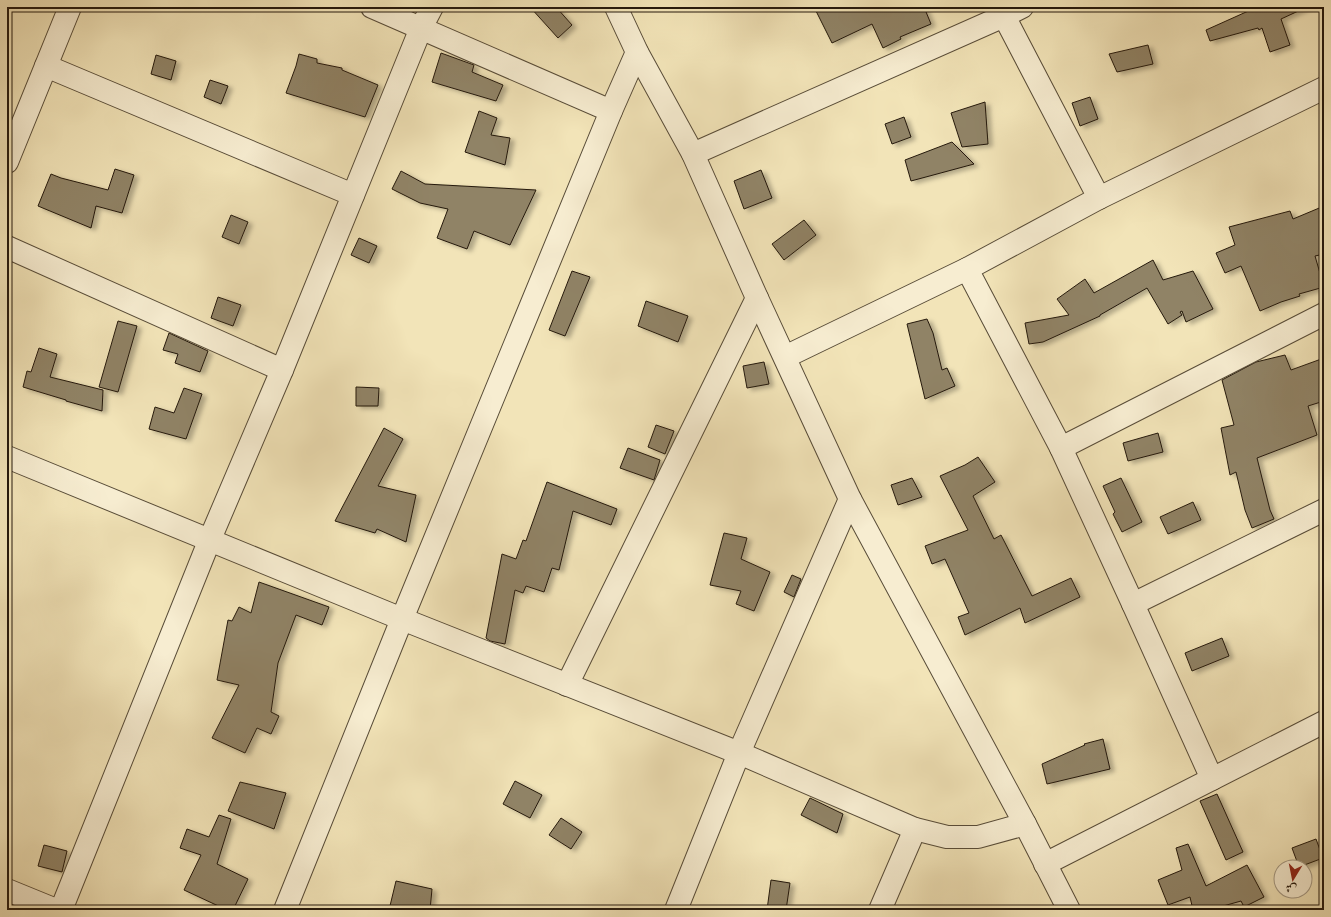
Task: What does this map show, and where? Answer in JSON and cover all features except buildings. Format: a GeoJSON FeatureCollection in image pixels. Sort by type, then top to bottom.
{"type":"FeatureCollection","features":[{"type":"Feature","properties":{"kind":"street"},"geometry":{"type":"LineString","coordinates":[[7,162],[70,7]]}},
{"type":"Feature","properties":{"kind":"street"},"geometry":{"type":"LineString","coordinates":[[372,7],[611,111]]}},
{"type":"Feature","properties":{"kind":"street"},"geometry":{"type":"LineString","coordinates":[[61,910],[210,539],[282,370],[421,28],[432,7]]}},
{"type":"Feature","properties":{"kind":"street"},"geometry":{"type":"LineString","coordinates":[[616,7],[637,52],[693,154],[757,298],[850,499],[1025,824],[1069,910]]}},
{"type":"Feature","properties":{"kind":"street"},"geometry":{"type":"LineString","coordinates":[[693,154],[1013,12],[1099,198]]}},
{"type":"Feature","properties":{"kind":"street"},"geometry":{"type":"LineString","coordinates":[[286,910],[402,619],[611,111],[637,52]]}},
{"type":"Feature","properties":{"kind":"street"},"geometry":{"type":"LineString","coordinates":[[46,66],[353,195]]}},
{"type":"Feature","properties":{"kind":"street"},"geometry":{"type":"LineString","coordinates":[[785,356],[967,269],[1099,198],[1324,88]]}},
{"type":"Feature","properties":{"kind":"street"},"geometry":{"type":"LineString","coordinates":[[7,247],[282,370]]}},
{"type":"Feature","properties":{"kind":"street"},"geometry":{"type":"LineString","coordinates":[[967,269],[1061,448],[1212,779]]}},
{"type":"Feature","properties":{"kind":"street"},"geometry":{"type":"LineString","coordinates":[[567,685],[757,298]]}},
{"type":"Feature","properties":{"kind":"street"},"geometry":{"type":"LineString","coordinates":[[1061,448],[1324,314]]}},
{"type":"Feature","properties":{"kind":"street"},"geometry":{"type":"LineString","coordinates":[[7,457],[402,619],[739,753],[915,829],[947,837],[978,837],[1025,824]]}},
{"type":"Feature","properties":{"kind":"street"},"geometry":{"type":"LineString","coordinates":[[676,910],[739,753],[850,499]]}},
{"type":"Feature","properties":{"kind":"street"},"geometry":{"type":"LineString","coordinates":[[1133,604],[1324,510]]}},
{"type":"Feature","properties":{"kind":"street"},"geometry":{"type":"LineString","coordinates":[[1045,864],[1324,722]]}},
{"type":"Feature","properties":{"kind":"street"},"geometry":{"type":"LineString","coordinates":[[880,910],[915,829]]}},
{"type":"Feature","properties":{"kind":"street"},"geometry":{"type":"LineString","coordinates":[[7,890],[56,910]]}}]}
